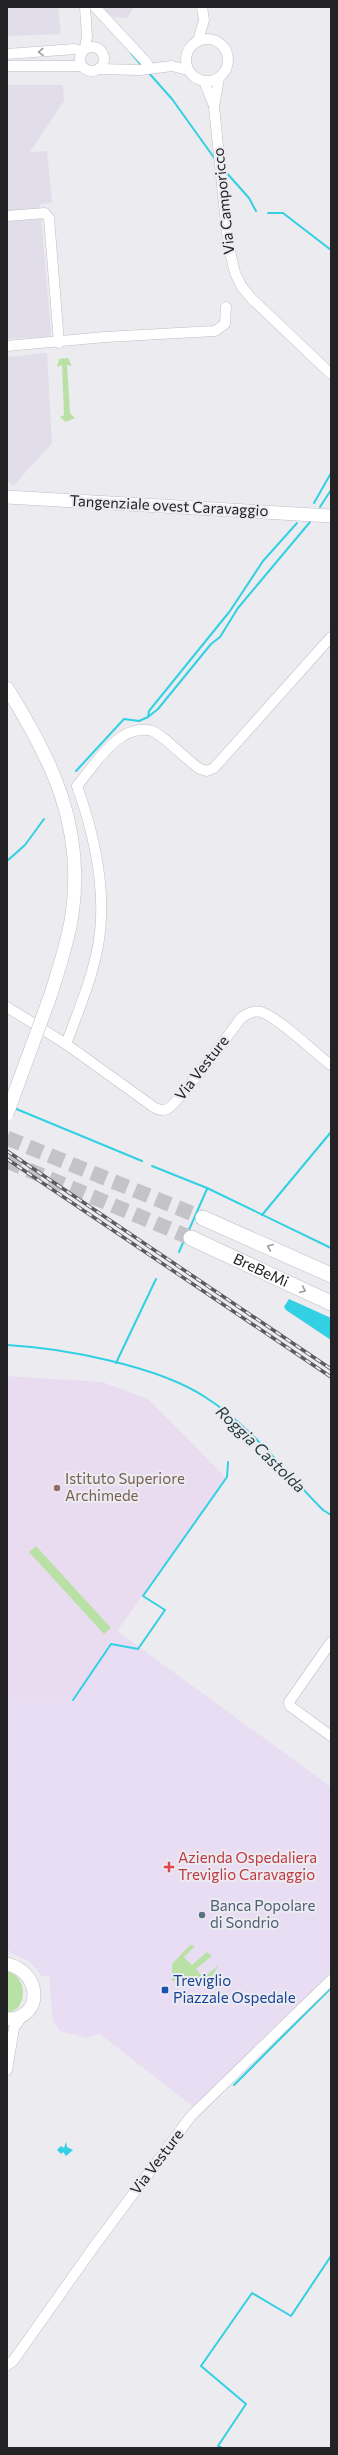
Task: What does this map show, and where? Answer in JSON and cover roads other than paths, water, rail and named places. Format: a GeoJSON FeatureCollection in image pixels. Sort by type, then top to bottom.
{"type":"FeatureCollection","features":[{"type":"Feature","properties":{"kind":"highway","name":"BreBeMi"},"geometry":{"type":"LineString","coordinates":[[203,1218],[331,1274]]}},
{"type":"Feature","properties":{"kind":"highway","name":"BreBeMi"},"geometry":{"type":"LineString","coordinates":[[192,1238],[331,1303]]}},
{"type":"Feature","properties":{"kind":"main road","name":"Tangenziale ovest Caravaggio"},"geometry":{"type":"LineString","coordinates":[[7,497],[331,516]]}},
{"type":"Feature","properties":{"kind":"main road"},"geometry":{"type":"LineString","coordinates":[[7,688],[41,743],[55,773],[72,838],[75,886],[72,915],[51,994],[7,1114]]}},
{"type":"Feature","properties":{"kind":"main road"},"geometry":{"type":"LineString","coordinates":[[7,1964],[21,1969],[33,1984],[33,2002],[23,2015],[7,2019]]}},
{"type":"Feature","properties":{"kind":"street"},"geometry":{"type":"LineString","coordinates":[[81,66],[79,60],[84,50],[87,36],[85,7]]}},
{"type":"Feature","properties":{"kind":"street"},"geometry":{"type":"LineString","coordinates":[[95,7],[147,63]]}},
{"type":"Feature","properties":{"kind":"street"},"geometry":{"type":"LineString","coordinates":[[202,7],[204,20],[215,41]]}},
{"type":"Feature","properties":{"kind":"street"},"geometry":{"type":"LineString","coordinates":[[198,41],[204,20]]}},
{"type":"Feature","properties":{"kind":"street"},"geometry":{"type":"LineString","coordinates":[[87,36],[101,51],[104,59],[124,71]]}},
{"type":"Feature","properties":{"kind":"street"},"geometry":{"type":"LineString","coordinates":[[207,39],[215,41],[224,47],[228,58],[226,70],[219,78],[204,81],[195,78],[188,70],[186,58],[190,48],[198,41],[207,39]]}},
{"type":"Feature","properties":{"kind":"street"},"geometry":{"type":"LineString","coordinates":[[7,54],[84,50],[96,47]]}},
{"type":"Feature","properties":{"kind":"street"},"geometry":{"type":"LineString","coordinates":[[172,66],[186,58]]}},
{"type":"Feature","properties":{"kind":"street"},"geometry":{"type":"LineString","coordinates":[[99,69],[104,59]]}},
{"type":"Feature","properties":{"kind":"street"},"geometry":{"type":"LineString","coordinates":[[7,66],[81,66],[91,71],[99,69],[124,71],[172,66],[188,70]]}},
{"type":"Feature","properties":{"kind":"street","name":"Via Camporicco"},"geometry":{"type":"LineString","coordinates":[[219,78],[214,108],[224,214],[231,263],[242,287],[252,299],[331,374]]}},
{"type":"Feature","properties":{"kind":"street","name":"Via Camporicco"},"geometry":{"type":"LineString","coordinates":[[204,81],[214,108]]}},
{"type":"Feature","properties":{"kind":"street"},"geometry":{"type":"LineString","coordinates":[[7,216],[45,213],[49,218],[59,343]]}},
{"type":"Feature","properties":{"kind":"street"},"geometry":{"type":"LineString","coordinates":[[7,346],[59,343],[105,337],[215,331],[225,324],[226,307]]}},
{"type":"Feature","properties":{"kind":"street"},"geometry":{"type":"LineString","coordinates":[[66,1044],[92,971],[101,918],[97,856],[77,786],[114,743],[127,733],[138,731],[153,731],[200,769],[206,771],[214,768],[331,637]]}},
{"type":"Feature","properties":{"kind":"street","name":"Via Vesture"},"geometry":{"type":"LineString","coordinates":[[7,1007],[66,1044],[155,1108],[162,1111],[167,1109],[181,1096],[248,1013],[262,1012],[331,1065]]}},
{"type":"Feature","properties":{"kind":"street"},"geometry":{"type":"LineString","coordinates":[[331,1642],[289,1702],[290,1706],[331,1736]]}},
{"type":"Feature","properties":{"kind":"street","name":"Via Vesture"},"geometry":{"type":"LineString","coordinates":[[7,2365],[13,2361],[93,2248],[191,2116],[331,1980]]}},
{"type":"Feature","properties":{"kind":"street"},"geometry":{"type":"LineString","coordinates":[[7,2070],[11,2042],[16,2023],[23,2015]]}},
{"type":"Feature","properties":{"kind":"street"},"geometry":{"type":"LineString","coordinates":[[7,2022],[11,2042]]}},
{"type":"Feature","properties":{"kind":"water"},"geometry":{"type":"Polygon","coordinates":[[[289,1299],[331,1318],[331,1340],[286,1310],[284,1307],[289,1299]]]}},
{"type":"Feature","properties":{"kind":"water"},"geometry":{"type":"Polygon","coordinates":[[[66,2142],[67,2147],[73,2150],[66,2156],[63,2152],[61,2154],[57,2150],[61,2146],[64,2148],[66,2142]]]}},
{"type":"Feature","properties":{"kind":"waterway"},"geometry":{"type":"LineString","coordinates":[[131,53],[142,66]]}},
{"type":"Feature","properties":{"kind":"waterway"},"geometry":{"type":"LineString","coordinates":[[148,72],[172,99],[215,159]]}},
{"type":"Feature","properties":{"kind":"waterway"},"geometry":{"type":"LineString","coordinates":[[225,171],[249,198],[256,211]]}},
{"type":"Feature","properties":{"kind":"waterway"},"geometry":{"type":"LineString","coordinates":[[268,213],[283,213],[331,250]]}},
{"type":"Feature","properties":{"kind":"waterway"},"geometry":{"type":"LineString","coordinates":[[314,503],[331,473]]}},
{"type":"Feature","properties":{"kind":"waterway"},"geometry":{"type":"LineString","coordinates":[[320,507],[331,490]]}},
{"type":"Feature","properties":{"kind":"waterway"},"geometry":{"type":"LineString","coordinates":[[148,717],[158,709],[211,644],[220,637],[238,608],[310,522]]}},
{"type":"Feature","properties":{"kind":"waterway"},"geometry":{"type":"LineString","coordinates":[[76,771],[124,719],[139,721],[148,717],[149,711],[230,611],[263,561],[297,523]]}},
{"type":"Feature","properties":{"kind":"waterway"},"geometry":{"type":"LineString","coordinates":[[7,861],[25,845],[44,819]]}},
{"type":"Feature","properties":{"kind":"waterway"},"geometry":{"type":"LineString","coordinates":[[14,1108],[142,1161]]}},
{"type":"Feature","properties":{"kind":"waterway"},"geometry":{"type":"LineString","coordinates":[[262,1215],[331,1132]]}},
{"type":"Feature","properties":{"kind":"waterway"},"geometry":{"type":"LineString","coordinates":[[152,1166],[207,1188],[331,1248]]}},
{"type":"Feature","properties":{"kind":"waterway"},"geometry":{"type":"LineString","coordinates":[[188,1232],[207,1189]]}},
{"type":"Feature","properties":{"kind":"waterway"},"geometry":{"type":"LineString","coordinates":[[179,1252],[185,1238]]}},
{"type":"Feature","properties":{"kind":"waterway"},"geometry":{"type":"LineString","coordinates":[[116,1363],[156,1279]]}},
{"type":"Feature","properties":{"kind":"waterway","name":"Roggia Castolda"},"geometry":{"type":"LineString","coordinates":[[7,1345],[55,1350],[109,1360],[162,1376],[185,1386],[205,1397],[222,1409],[253,1435],[323,1510],[331,1515]]}},
{"type":"Feature","properties":{"kind":"waterway"},"geometry":{"type":"LineString","coordinates":[[73,1700],[111,1644],[138,1649],[165,1610],[143,1596],[227,1477],[228,1462]]}},
{"type":"Feature","properties":{"kind":"waterway"},"geometry":{"type":"LineString","coordinates":[[234,2085],[331,1988]]}},
{"type":"Feature","properties":{"kind":"waterway"},"geometry":{"type":"LineString","coordinates":[[222,2448],[218,2446],[246,2404],[201,2366],[252,2293],[291,2316],[331,2256]]}},
{"type":"Feature","properties":{"kind":"tunnel"},"geometry":{"type":"LineString","coordinates":[[7,1138],[203,1218]]}},
{"type":"Feature","properties":{"kind":"tunnel"},"geometry":{"type":"LineString","coordinates":[[7,1161],[191,1238]]}},
{"type":"Feature","properties":{"kind":"railway"},"geometry":{"type":"LineString","coordinates":[[7,1151],[331,1369]]}},
{"type":"Feature","properties":{"kind":"railway"},"geometry":{"type":"LineString","coordinates":[[7,1159],[331,1377]]}},
{"type":"Feature","properties":{"kind":"place","name":"Istituto Superiore Archimede"},"geometry":{"type":"Point","coordinates":[57,1488]}},
{"type":"Feature","properties":{"kind":"place","name":"Azienda Ospedaliera Treviglio Caravaggio"},"geometry":{"type":"Point","coordinates":[169,1867]}},
{"type":"Feature","properties":{"kind":"place","name":"Banca Popolare di Sondrio"},"geometry":{"type":"Point","coordinates":[202,1915]}},
{"type":"Feature","properties":{"kind":"place","name":"Treviglio Piazzale Ospedale"},"geometry":{"type":"Point","coordinates":[165,1990]}}]}
